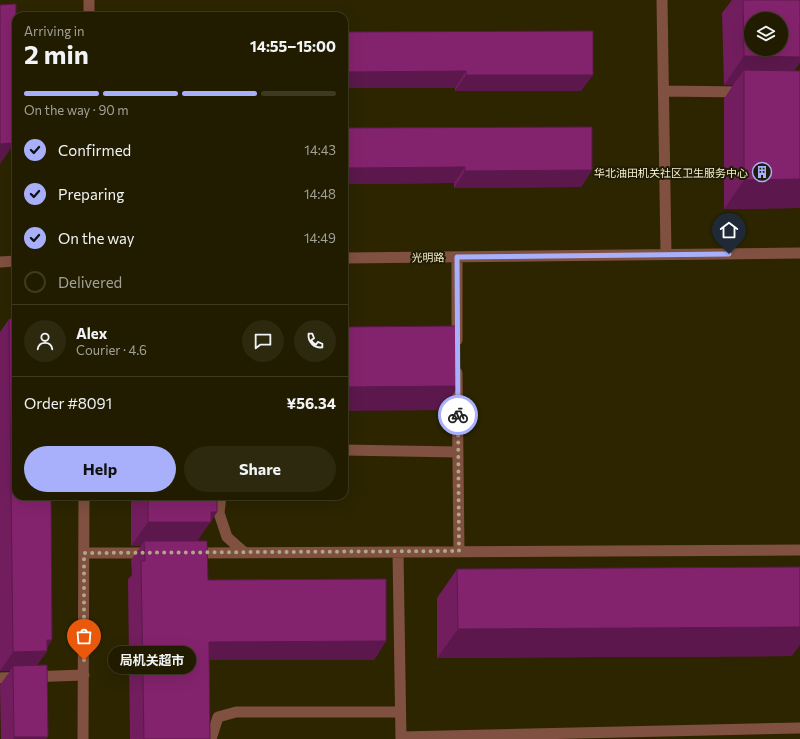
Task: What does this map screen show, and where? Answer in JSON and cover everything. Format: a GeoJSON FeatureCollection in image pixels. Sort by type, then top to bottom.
{"type":"FeatureCollection","features":[{"type":"Feature","properties":{"kind":"lane"},"geometry":{"type":"LineString","coordinates":[[88,12],[89,0]]}},
{"type":"Feature","properties":{"kind":"lane"},"geometry":{"type":"LineString","coordinates":[[662,0],[666,254]]}},
{"type":"Feature","properties":{"kind":"lane"},"geometry":{"type":"LineString","coordinates":[[664,92],[754,92]]}},
{"type":"Feature","properties":{"kind":"lane","name":"光明路"},"geometry":{"type":"LineString","coordinates":[[348,258],[800,254]]}},
{"type":"Feature","properties":{"kind":"lane"},"geometry":{"type":"LineString","coordinates":[[457,257],[459,551]]}},
{"type":"Feature","properties":{"kind":"lane"},"geometry":{"type":"LineString","coordinates":[[0,262],[12,262]]}},
{"type":"Feature","properties":{"kind":"lane"},"geometry":{"type":"LineString","coordinates":[[348,450],[458,452]]}},
{"type":"Feature","properties":{"kind":"lane"},"geometry":{"type":"LineString","coordinates":[[83,739],[84,500]]}},
{"type":"Feature","properties":{"kind":"lane"},"geometry":{"type":"LineString","coordinates":[[221,500],[219,513],[226,537],[245,553]]}},
{"type":"Feature","properties":{"kind":"lane"},"geometry":{"type":"LineString","coordinates":[[184,553],[800,550]]}},
{"type":"Feature","properties":{"kind":"lane"},"geometry":{"type":"LineString","coordinates":[[398,552],[401,738],[800,728]]}},
{"type":"Feature","properties":{"kind":"lane"},"geometry":{"type":"LineString","coordinates":[[84,553],[161,553]]}},
{"type":"Feature","properties":{"kind":"lane"},"geometry":{"type":"LineString","coordinates":[[0,678],[84,675]]}},
{"type":"Feature","properties":{"kind":"lane"},"geometry":{"type":"LineString","coordinates":[[211,739],[218,717],[236,712],[400,712]]}},
{"type":"Feature","properties":{"kind":"building"},"geometry":{"type":"Polygon","coordinates":[[[743,0],[800,0],[800,57],[744,56],[743,0]]]}},
{"type":"Feature","properties":{"kind":"building"},"geometry":{"type":"Polygon","coordinates":[[[16,4],[16,12],[12,12],[12,143],[0,144],[0,5],[16,4]]]}},
{"type":"Feature","properties":{"kind":"building"},"geometry":{"type":"Polygon","coordinates":[[[593,31],[593,75],[466,75],[466,71],[348,72],[348,32],[593,31]]]}},
{"type":"Feature","properties":{"kind":"building"},"geometry":{"type":"Polygon","coordinates":[[[744,70],[800,71],[800,179],[744,180],[744,70]]]}},
{"type":"Feature","properties":{"kind":"building"},"geometry":{"type":"Polygon","coordinates":[[[592,127],[592,170],[465,171],[465,167],[348,168],[348,128],[592,127]]]}},
{"type":"Feature","properties":{"kind":"building"},"geometry":{"type":"Polygon","coordinates":[[[9,319],[12,319],[12,500],[51,500],[52,640],[47,640],[47,651],[13,652],[9,319]]]}},
{"type":"Feature","properties":{"kind":"building"},"geometry":{"type":"Polygon","coordinates":[[[459,326],[459,386],[348,387],[348,327],[459,326]]]}},
{"type":"Feature","properties":{"kind":"building"},"geometry":{"type":"Polygon","coordinates":[[[148,500],[217,500],[217,512],[211,512],[211,522],[148,522],[148,500]]]}},
{"type":"Feature","properties":{"kind":"building"},"geometry":{"type":"Polygon","coordinates":[[[144,541],[207,541],[208,580],[386,579],[386,641],[209,642],[210,739],[144,739],[141,561],[145,561],[144,541]]]}},
{"type":"Feature","properties":{"kind":"building"},"geometry":{"type":"Polygon","coordinates":[[[800,567],[800,627],[458,629],[457,569],[800,567]]]}},
{"type":"Feature","properties":{"kind":"building"},"geometry":{"type":"Polygon","coordinates":[[[47,665],[48,737],[14,737],[13,666],[47,665]]]}},
{"type":"Feature","properties":{"kind":"way so far"},"geometry":{"type":"LineString","coordinates":[[84,660],[84,553],[154,554],[459,551],[458,415]]}},
{"type":"Feature","properties":{"kind":"place","name":"华北油田机关社区卫生服务中心"},"geometry":{"type":"Point","coordinates":[762,172]}},
{"type":"Feature","properties":{"kind":"place","name":"局机关超市"},"geometry":{"type":"Point","coordinates":[84,660]}},
{"type":"Feature","properties":{"kind":"route"},"geometry":{"type":"LineString","coordinates":[[458,415],[457,257],[729,254]]}}]}
